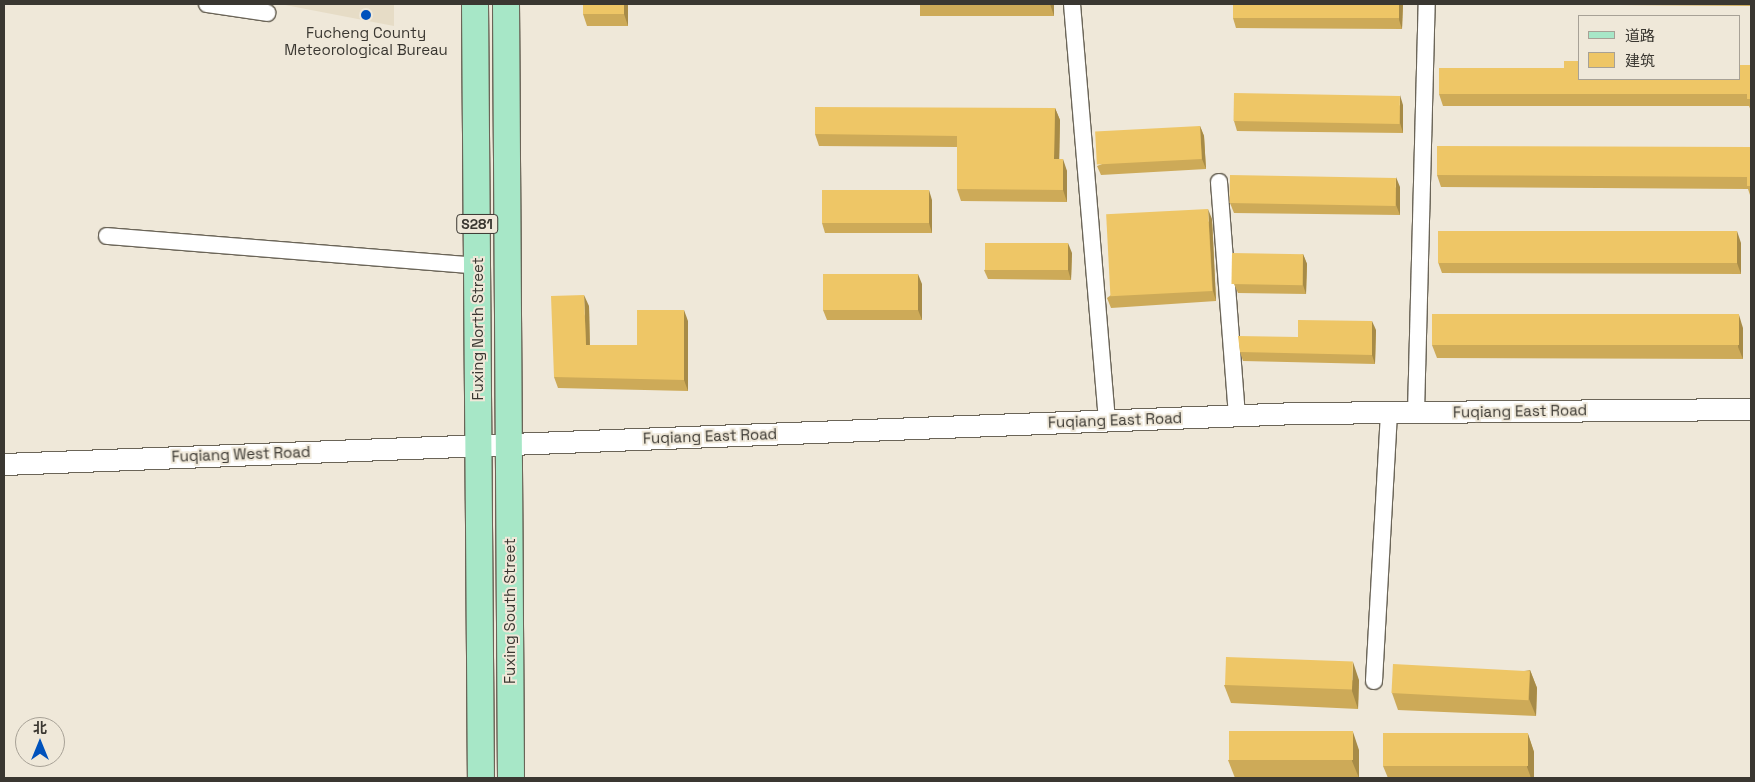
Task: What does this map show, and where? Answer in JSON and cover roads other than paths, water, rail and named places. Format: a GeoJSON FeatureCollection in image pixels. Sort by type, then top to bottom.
{"type":"FeatureCollection","features":[{"type":"Feature","properties":{"kind":"main road","name":"Fuxing North Street"},"geometry":{"type":"LineString","coordinates":[[475,4],[478,445]]}},
{"type":"Feature","properties":{"kind":"main road","name":"Fuxing North Street"},"geometry":{"type":"LineString","coordinates":[[506,4],[509,444]]}},
{"type":"Feature","properties":{"kind":"main road","name":"Fuxing South Street"},"geometry":{"type":"LineString","coordinates":[[509,444],[511,778]]}},
{"type":"Feature","properties":{"kind":"main road","name":"Fuxing South Street"},"geometry":{"type":"LineString","coordinates":[[478,445],[481,778]]}},
{"type":"Feature","properties":{"kind":"street"},"geometry":{"type":"LineString","coordinates":[[207,4],[266,13]]}},
{"type":"Feature","properties":{"kind":"street"},"geometry":{"type":"LineString","coordinates":[[1072,4],[1107,420]]}},
{"type":"Feature","properties":{"kind":"street"},"geometry":{"type":"LineString","coordinates":[[1416,412],[1427,4]]}},
{"type":"Feature","properties":{"kind":"street"},"geometry":{"type":"LineString","coordinates":[[1219,182],[1237,415]]}},
{"type":"Feature","properties":{"kind":"street"},"geometry":{"type":"LineString","coordinates":[[106,236],[477,266]]}},
{"type":"Feature","properties":{"kind":"street","name":"Fuqiang East Road"},"geometry":{"type":"LineString","coordinates":[[478,445],[1237,415],[1751,408]]}},
{"type":"Feature","properties":{"kind":"street"},"geometry":{"type":"LineString","coordinates":[[1374,681],[1389,412]]}},
{"type":"Feature","properties":{"kind":"street","name":"Fuqiang West Road"},"geometry":{"type":"LineString","coordinates":[[4,464],[478,445]]}},
{"type":"Feature","properties":{"kind":"place","name":"Fucheng County Meteorological Bureau"},"geometry":{"type":"Point","coordinates":[366,15]}}]}
